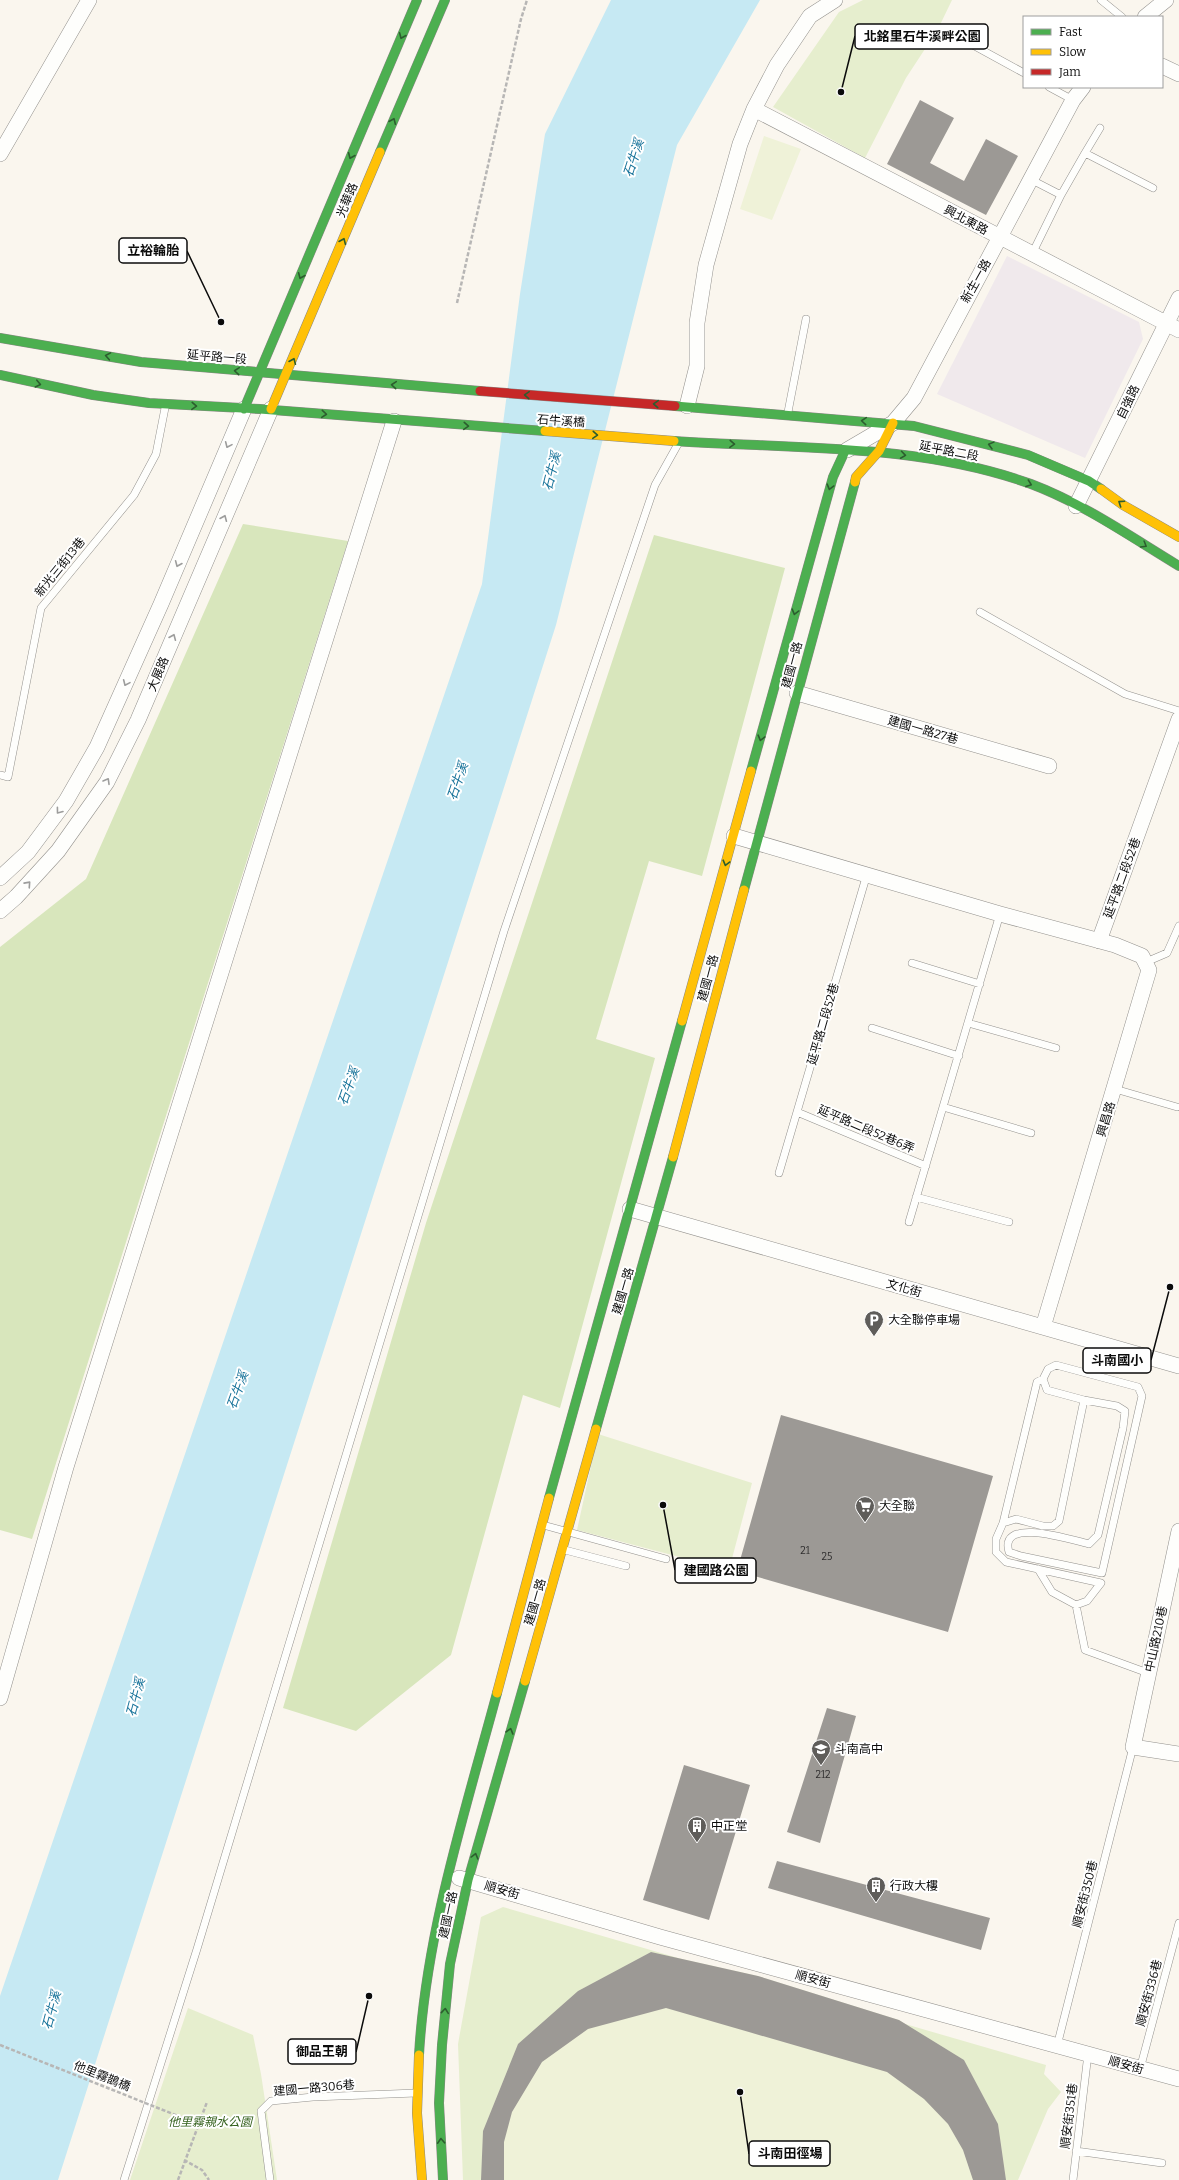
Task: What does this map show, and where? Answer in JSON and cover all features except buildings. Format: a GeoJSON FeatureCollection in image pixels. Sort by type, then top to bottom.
{"type":"FeatureCollection","features":[{"type":"Feature","properties":{"kind":"street"},"geometry":{"type":"LineString","coordinates":[[0,154],[89,0]]}},
{"type":"Feature","properties":{"kind":"street","name":"光華路"},"geometry":{"type":"LineString","coordinates":[[244,409],[417,0]]}},
{"type":"Feature","properties":{"kind":"street","name":"光華路"},"geometry":{"type":"LineString","coordinates":[[272,409],[445,0]]}},
{"type":"Feature","properties":{"kind":"street"},"geometry":{"type":"LineString","coordinates":[[691,407],[697,366],[698,323],[706,265],[740,144],[754,109],[777,65],[810,16],[835,0]]}},
{"type":"Feature","properties":{"kind":"street"},"geometry":{"type":"LineString","coordinates":[[1146,16],[1166,0]]}},
{"type":"Feature","properties":{"kind":"street"},"geometry":{"type":"LineString","coordinates":[[1163,66],[1179,74]]}},
{"type":"Feature","properties":{"kind":"street","name":"新生一路"},"geometry":{"type":"LineString","coordinates":[[845,451],[893,423],[914,398],[1030,179],[1073,100],[1082,88]]}},
{"type":"Feature","properties":{"kind":"street","name":"興北東路"},"geometry":{"type":"LineString","coordinates":[[754,109],[1173,327]]}},
{"type":"Feature","properties":{"kind":"street","name":"自強路"},"geometry":{"type":"LineString","coordinates":[[1076,506],[1173,327],[1179,298]]}},
{"type":"Feature","properties":{"kind":"street","name":"延平路一段"},"geometry":{"type":"LineString","coordinates":[[0,338],[141,362],[433,388]]}},
{"type":"Feature","properties":{"kind":"street"},"geometry":{"type":"LineString","coordinates":[[0,375],[65,390],[166,405],[272,409],[394,421],[66,1467],[0,1698]]}},
{"type":"Feature","properties":{"kind":"street","name":"石牛溪橋"},"geometry":{"type":"LineString","coordinates":[[433,388],[691,407]]}},
{"type":"Feature","properties":{"kind":"street","name":"延平路二段"},"geometry":{"type":"LineString","coordinates":[[691,407],[893,423],[922,428],[1028,455],[1089,481],[1123,505],[1179,537]]}},
{"type":"Feature","properties":{"kind":"street"},"geometry":{"type":"LineString","coordinates":[[0,878],[28,852],[66,801],[97,747],[161,604],[244,409]]}},
{"type":"Feature","properties":{"kind":"street","name":"大展路"},"geometry":{"type":"LineString","coordinates":[[0,911],[16,897],[58,851],[107,782],[138,720],[272,409]]}},
{"type":"Feature","properties":{"kind":"street","name":"石牛溪橋"},"geometry":{"type":"LineString","coordinates":[[394,421],[693,442]]}},
{"type":"Feature","properties":{"kind":"street","name":"建國一路"},"geometry":{"type":"LineString","coordinates":[[443,2180],[439,2103],[442,2045],[450,1964],[468,1880],[657,1216],[756,843],[856,478],[879,451],[893,423]]}},
{"type":"Feature","properties":{"kind":"street","name":"延平路二段"},"geometry":{"type":"LineString","coordinates":[[693,442],[845,451],[879,451],[957,462],[1032,484],[1076,506],[1179,566]]}},
{"type":"Feature","properties":{"kind":"street","name":"建國一路"},"geometry":{"type":"LineString","coordinates":[[422,2180],[418,2093],[419,2053],[427,1978],[448,1875],[542,1525],[833,477],[845,451]]}},
{"type":"Feature","properties":{"kind":"street","name":"建國一路27巷"},"geometry":{"type":"LineString","coordinates":[[797,693],[1049,766]]}},
{"type":"Feature","properties":{"kind":"street","name":"延平路二段52巷"},"geometry":{"type":"LineString","coordinates":[[1099,941],[1179,719]]}},
{"type":"Feature","properties":{"kind":"street"},"geometry":{"type":"LineString","coordinates":[[734,836],[1000,914],[1099,941],[1142,956],[1146,962]]}},
{"type":"Feature","properties":{"kind":"street","name":"興昌路"},"geometry":{"type":"LineString","coordinates":[[1043,1327],[1115,1089],[1149,970],[1146,962]]}},
{"type":"Feature","properties":{"kind":"street","name":"文化街"},"geometry":{"type":"LineString","coordinates":[[630,1209],[1179,1366]]}},
{"type":"Feature","properties":{"kind":"street","name":"中山路210巷"},"geometry":{"type":"LineString","coordinates":[[1133,1748],[1179,1531]]}},
{"type":"Feature","properties":{"kind":"street"},"geometry":{"type":"LineString","coordinates":[[1133,1748],[1179,1754]]}},
{"type":"Feature","properties":{"kind":"street","name":"順安街"},"geometry":{"type":"LineString","coordinates":[[448,1875],[660,1937],[1179,2079]]}},
{"type":"Feature","properties":{"kind":"lane"},"geometry":{"type":"LineString","coordinates":[[1101,0],[1121,16]]}},
{"type":"Feature","properties":{"kind":"lane"},"geometry":{"type":"LineString","coordinates":[[949,32],[1023,72]]}},
{"type":"Feature","properties":{"kind":"lane"},"geometry":{"type":"LineString","coordinates":[[1051,88],[1073,100]]}},
{"type":"Feature","properties":{"kind":"lane"},"geometry":{"type":"LineString","coordinates":[[1032,254],[1061,195],[1100,128]]}},
{"type":"Feature","properties":{"kind":"lane"},"geometry":{"type":"LineString","coordinates":[[1085,153],[1153,188]]}},
{"type":"Feature","properties":{"kind":"lane"},"geometry":{"type":"LineString","coordinates":[[1030,179],[1061,195]]}},
{"type":"Feature","properties":{"kind":"lane"},"geometry":{"type":"LineString","coordinates":[[788,414],[806,319]]}},
{"type":"Feature","properties":{"kind":"lane","name":"新光三街13巷"},"geometry":{"type":"LineString","coordinates":[[0,775],[8,777],[41,608],[134,495],[156,454],[166,405]]}},
{"type":"Feature","properties":{"kind":"lane"},"geometry":{"type":"LineString","coordinates":[[124,2180],[198,1949],[504,931],[655,485],[679,441]]}},
{"type":"Feature","properties":{"kind":"lane"},"geometry":{"type":"LineString","coordinates":[[980,612],[1125,694],[1179,711]]}},
{"type":"Feature","properties":{"kind":"lane","name":"延平路二段52巷"},"geometry":{"type":"LineString","coordinates":[[779,1173],[867,874]]}},
{"type":"Feature","properties":{"kind":"lane"},"geometry":{"type":"LineString","coordinates":[[909,1222],[1000,914]]}},
{"type":"Feature","properties":{"kind":"lane"},"geometry":{"type":"LineString","coordinates":[[1146,962],[1167,953],[1179,926]]}},
{"type":"Feature","properties":{"kind":"lane"},"geometry":{"type":"LineString","coordinates":[[912,963],[980,984]]}},
{"type":"Feature","properties":{"kind":"lane"},"geometry":{"type":"LineString","coordinates":[[968,1023],[1056,1048]]}},
{"type":"Feature","properties":{"kind":"lane"},"geometry":{"type":"LineString","coordinates":[[872,1028],[958,1056]]}},
{"type":"Feature","properties":{"kind":"lane"},"geometry":{"type":"LineString","coordinates":[[1115,1089],[1177,1107]]}},
{"type":"Feature","properties":{"kind":"lane"},"geometry":{"type":"LineString","coordinates":[[943,1107],[1031,1133]]}},
{"type":"Feature","properties":{"kind":"lane","name":"延平路二段52巷6弄"},"geometry":{"type":"LineString","coordinates":[[797,1112],[926,1166]]}},
{"type":"Feature","properties":{"kind":"lane"},"geometry":{"type":"LineString","coordinates":[[916,1197],[1009,1222]]}},
{"type":"Feature","properties":{"kind":"lane"},"geometry":{"type":"LineString","coordinates":[[1038,1569],[1052,1592],[1076,1605],[1087,1601],[1101,1583],[1038,1569],[1006,1562],[996,1552],[996,1540],[1002,1523],[1037,1382],[1043,1379],[1048,1369],[1056,1365],[1138,1387],[1142,1396],[1102,1573],[1021,1556],[1009,1552],[1007,1546],[1008,1539],[1012,1535],[1026,1531],[1088,1544],[1098,1535],[1123,1428],[1124,1411],[1118,1406],[1084,1400],[1047,1390],[1043,1379]]}},
{"type":"Feature","properties":{"kind":"lane"},"geometry":{"type":"LineString","coordinates":[[1002,1523],[1016,1518],[1043,1526],[1053,1526],[1059,1521],[1084,1400]]}},
{"type":"Feature","properties":{"kind":"lane"},"geometry":{"type":"LineString","coordinates":[[542,1525],[666,1559]]}},
{"type":"Feature","properties":{"kind":"lane"},"geometry":{"type":"LineString","coordinates":[[562,1549],[626,1566]]}},
{"type":"Feature","properties":{"kind":"lane"},"geometry":{"type":"LineString","coordinates":[[1076,1605],[1085,1650],[1148,1673]]}},
{"type":"Feature","properties":{"kind":"lane","name":"順安街350巷"},"geometry":{"type":"LineString","coordinates":[[1057,2046],[1133,1748]]}},
{"type":"Feature","properties":{"kind":"lane","name":"順安街336巷"},"geometry":{"type":"LineString","coordinates":[[1140,2069],[1179,1923]]}},
{"type":"Feature","properties":{"kind":"lane","name":"順安街351巷"},"geometry":{"type":"LineString","coordinates":[[1073,2180],[1088,2054]]}},
{"type":"Feature","properties":{"kind":"lane","name":"建國一路306巷"},"geometry":{"type":"LineString","coordinates":[[270,2180],[261,2111],[271,2101],[313,2097],[418,2093]]}},
{"type":"Feature","properties":{"kind":"lane"},"geometry":{"type":"LineString","coordinates":[[1076,2150],[1162,2163]]}},
{"type":"Feature","properties":{"kind":"path"},"geometry":{"type":"LineString","coordinates":[[457,303],[521,19],[527,0]]}},
{"type":"Feature","properties":{"kind":"path","name":"他里霧鵲橋"},"geometry":{"type":"LineString","coordinates":[[0,2045],[198,2124]]}},
{"type":"Feature","properties":{"kind":"path"},"geometry":{"type":"LineString","coordinates":[[178,2180],[184,2160],[207,2102]]}},
{"type":"Feature","properties":{"kind":"path"},"geometry":{"type":"LineString","coordinates":[[184,2160],[202,2170],[209,2180]]}},
{"type":"Feature","properties":{"kind":"shaded area"},"geometry":{"type":"Polygon","coordinates":[[[1007,256],[1139,322],[1143,339],[1085,458],[937,394],[1007,256]]]}},
{"type":"Feature","properties":{"kind":"green space"},"geometry":{"type":"Polygon","coordinates":[[[863,0],[952,0],[938,29],[906,78],[865,158],[773,107],[839,12],[863,0]]]}},
{"type":"Feature","properties":{"kind":"green space"},"geometry":{"type":"Polygon","coordinates":[[[764,136],[801,149],[772,220],[740,209],[764,136]]]}},
{"type":"Feature","properties":{"kind":"green space"},"geometry":{"type":"Polygon","coordinates":[[[243,524],[348,541],[32,1539],[0,1530],[0,947],[86,879],[243,524]]]}},
{"type":"Feature","properties":{"kind":"green space"},"geometry":{"type":"Polygon","coordinates":[[[654,535],[785,568],[702,876],[649,861],[596,1039],[655,1058],[560,1408],[523,1395],[451,1655],[356,1731],[283,1708],[426,1223],[654,535]]]}},
{"type":"Feature","properties":{"kind":"green space"},"geometry":{"type":"Polygon","coordinates":[[[598,1434],[752,1483],[729,1570],[577,1530],[598,1434]]]}},
{"type":"Feature","properties":{"kind":"green space"},"geometry":{"type":"Polygon","coordinates":[[[503,1907],[1046,2065],[1044,2074],[1061,2092],[1048,2109],[1018,2180],[463,2180],[458,2044],[481,1917],[503,1907]]]}},
{"type":"Feature","properties":{"kind":"green space"},"geometry":{"type":"Polygon","coordinates":[[[651,1952],[758,1976],[899,2020],[964,2060],[998,2124],[1006,2180],[481,2180],[483,2131],[518,2044],[578,1991],[651,1952]]]}},
{"type":"Feature","properties":{"kind":"green space","name":"他里霧親水公園"},"geometry":{"type":"Polygon","coordinates":[[[188,2008],[253,2035],[261,2074],[277,2180],[130,2180],[188,2008]]]}},
{"type":"Feature","properties":{"kind":"water","name":"石牛溪"},"geometry":{"type":"Polygon","coordinates":[[[611,0],[760,0],[677,145],[556,625],[58,2180],[0,2180],[0,1996],[482,584],[520,294],[545,134],[611,0]]]}},
{"type":"Feature","properties":{"kind":"traffic: fast"},"geometry":{"type":"LineString","coordinates":[[244,409],[417,0]]}},
{"type":"Feature","properties":{"kind":"traffic: fast"},"geometry":{"type":"LineString","coordinates":[[380,152],[445,0]]}},
{"type":"Feature","properties":{"kind":"traffic: fast"},"geometry":{"type":"LineString","coordinates":[[0,338],[141,362],[480,391]]}},
{"type":"Feature","properties":{"kind":"traffic: fast"},"geometry":{"type":"LineString","coordinates":[[0,375],[93,395],[149,403],[260,409],[545,431]]}},
{"type":"Feature","properties":{"kind":"traffic: fast"},"geometry":{"type":"LineString","coordinates":[[675,406],[914,426],[1028,455],[1089,481],[1101,489]]}},
{"type":"Feature","properties":{"kind":"traffic: fast"},"geometry":{"type":"LineString","coordinates":[[674,441],[809,447],[899,454],[944,461],[988,471],[1031,484],[1070,501],[1179,566]]}},
{"type":"Feature","properties":{"kind":"traffic: fast"},"geometry":{"type":"LineString","coordinates":[[751,771],[833,477],[845,451]]}},
{"type":"Feature","properties":{"kind":"traffic: fast"},"geometry":{"type":"LineString","coordinates":[[744,890],[855,482]]}},
{"type":"Feature","properties":{"kind":"traffic: fast"},"geometry":{"type":"LineString","coordinates":[[549,1498],[682,1021]]}},
{"type":"Feature","properties":{"kind":"traffic: fast"},"geometry":{"type":"LineString","coordinates":[[596,1429],[673,1157]]}},
{"type":"Feature","properties":{"kind":"traffic: fast"},"geometry":{"type":"LineString","coordinates":[[443,2180],[439,2103],[442,2045],[450,1964],[468,1880],[525,1681]]}},
{"type":"Feature","properties":{"kind":"traffic: fast"},"geometry":{"type":"LineString","coordinates":[[419,2055],[423,2009],[438,1918],[460,1827],[497,1693]]}},
{"type":"Feature","properties":{"kind":"traffic: slow"},"geometry":{"type":"LineString","coordinates":[[271,409],[380,152]]}},
{"type":"Feature","properties":{"kind":"traffic: slow"},"geometry":{"type":"LineString","coordinates":[[855,482],[856,477],[879,451],[893,423]]}},
{"type":"Feature","properties":{"kind":"traffic: slow"},"geometry":{"type":"LineString","coordinates":[[545,431],[674,441]]}},
{"type":"Feature","properties":{"kind":"traffic: slow"},"geometry":{"type":"LineString","coordinates":[[1101,489],[1123,505],[1179,537]]}},
{"type":"Feature","properties":{"kind":"traffic: slow"},"geometry":{"type":"LineString","coordinates":[[682,1021],[751,771]]}},
{"type":"Feature","properties":{"kind":"traffic: slow"},"geometry":{"type":"LineString","coordinates":[[673,1157],[744,890]]}},
{"type":"Feature","properties":{"kind":"traffic: slow"},"geometry":{"type":"LineString","coordinates":[[525,1681],[596,1429]]}},
{"type":"Feature","properties":{"kind":"traffic: slow"},"geometry":{"type":"LineString","coordinates":[[497,1693],[549,1498]]}},
{"type":"Feature","properties":{"kind":"traffic: slow"},"geometry":{"type":"LineString","coordinates":[[419,2055],[417,2113],[422,2180]]}},
{"type":"Feature","properties":{"kind":"traffic: jam"},"geometry":{"type":"LineString","coordinates":[[480,391],[675,406]]}},
{"type":"Feature","properties":{"kind":"place","name":"北銘里石牛溪畔公園"},"geometry":{"type":"Point","coordinates":[841,92]}},
{"type":"Feature","properties":{"kind":"place","name":"立裕輪胎"},"geometry":{"type":"Point","coordinates":[221,322]}},
{"type":"Feature","properties":{"kind":"place","name":"斗南國小"},"geometry":{"type":"Point","coordinates":[1170,1287]}},
{"type":"Feature","properties":{"kind":"place","name":"大全聯停車場"},"geometry":{"type":"Point","coordinates":[874,1337]}},
{"type":"Feature","properties":{"kind":"place","name":"建國路公園"},"geometry":{"type":"Point","coordinates":[663,1505]}},
{"type":"Feature","properties":{"kind":"place","name":"大全聯"},"geometry":{"type":"Point","coordinates":[865,1523]}},
{"type":"Feature","properties":{"kind":"place","name":"斗南高中"},"geometry":{"type":"Point","coordinates":[821,1766]}},
{"type":"Feature","properties":{"kind":"place","name":"中正堂"},"geometry":{"type":"Point","coordinates":[697,1843]}},
{"type":"Feature","properties":{"kind":"place","name":"行政大樓"},"geometry":{"type":"Point","coordinates":[876,1903]}},
{"type":"Feature","properties":{"kind":"place","name":"御品王朝"},"geometry":{"type":"Point","coordinates":[369,1996]}},
{"type":"Feature","properties":{"kind":"place","name":"斗南田徑場"},"geometry":{"type":"Point","coordinates":[740,2092]}}]}
